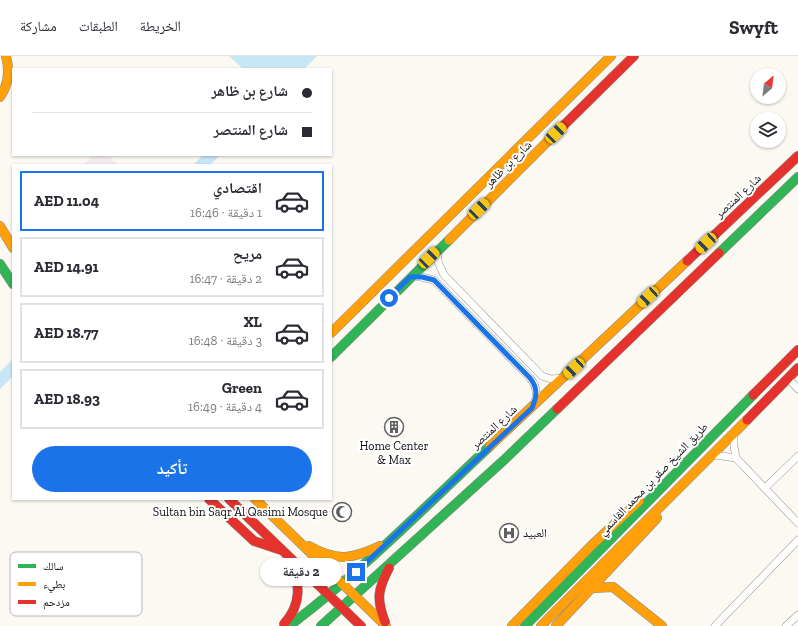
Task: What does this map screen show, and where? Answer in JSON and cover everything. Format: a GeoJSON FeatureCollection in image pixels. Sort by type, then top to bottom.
{"type":"FeatureCollection","features":[{"type":"Feature","properties":{"kind":"main road"},"geometry":{"type":"LineString","coordinates":[[0,97],[9,81],[9,67],[6,56]]}},
{"type":"Feature","properties":{"kind":"main road","name":"شارع بن ظاهر"},"geometry":{"type":"LineString","coordinates":[[332,333],[611,56]]}},
{"type":"Feature","properties":{"kind":"main road","name":"شارع بن ظاهر"},"geometry":{"type":"LineString","coordinates":[[332,356],[438,249],[634,56]]}},
{"type":"Feature","properties":{"kind":"main road","name":"شارع المنتصر"},"geometry":{"type":"LineString","coordinates":[[288,626],[343,584],[532,408],[798,156]]}},
{"type":"Feature","properties":{"kind":"main road"},"geometry":{"type":"LineString","coordinates":[[321,626],[342,609],[608,362],[798,177]]}},
{"type":"Feature","properties":{"kind":"main road"},"geometry":{"type":"LineString","coordinates":[[0,226],[12,246]]}},
{"type":"Feature","properties":{"kind":"main road"},"geometry":{"type":"LineString","coordinates":[[0,264],[12,282]]}},
{"type":"Feature","properties":{"kind":"main road"},"geometry":{"type":"LineString","coordinates":[[348,340],[339,342],[334,337],[356,309]]}},
{"type":"Feature","properties":{"kind":"main road","name":"طريق الشيخ صقر بن محمد القاسمي"},"geometry":{"type":"LineString","coordinates":[[525,626],[668,479],[798,350]]}},
{"type":"Feature","properties":{"kind":"main road","name":"طريق الشيخ صقر بن محمد القاسمي"},"geometry":{"type":"LineString","coordinates":[[541,626],[655,512],[679,491],[714,456],[798,368]]}},
{"type":"Feature","properties":{"kind":"main road"},"geometry":{"type":"LineString","coordinates":[[512,626],[592,545],[644,497],[668,479]]}},
{"type":"Feature","properties":{"kind":"main road"},"geometry":{"type":"LineString","coordinates":[[556,626],[655,521],[679,491]]}},
{"type":"Feature","properties":{"kind":"main road"},"geometry":{"type":"LineString","coordinates":[[210,500],[254,541],[286,553],[298,581],[299,598],[295,610],[282,626]]}},
{"type":"Feature","properties":{"kind":"main road"},"geometry":{"type":"LineString","coordinates":[[230,500],[361,626]]}},
{"type":"Feature","properties":{"kind":"main road"},"geometry":{"type":"LineString","coordinates":[[258,501],[386,626]]}},
{"type":"Feature","properties":{"kind":"main road"},"geometry":{"type":"LineString","coordinates":[[294,537],[316,551],[338,558],[347,558],[359,555],[389,541]]}},
{"type":"Feature","properties":{"kind":"main road"},"geometry":{"type":"LineString","coordinates":[[386,626],[379,608],[377,597],[379,587],[392,562]]}},
{"type":"Feature","properties":{"kind":"main road"},"geometry":{"type":"LineString","coordinates":[[609,571],[613,587]]}},
{"type":"Feature","properties":{"kind":"main road"},"geometry":{"type":"LineString","coordinates":[[593,588],[605,586],[613,587],[662,626]]}},
{"type":"Feature","properties":{"kind":"street"},"geometry":{"type":"LineString","coordinates":[[438,249],[438,262],[444,275],[542,376],[551,379],[563,378]]}},
{"type":"Feature","properties":{"kind":"street"},"geometry":{"type":"LineString","coordinates":[[434,280],[437,274],[444,275]]}},
{"type":"Feature","properties":{"kind":"street"},"geometry":{"type":"LineString","coordinates":[[410,277],[422,277],[434,280],[530,378],[536,388],[537,396],[532,408]]}},
{"type":"Feature","properties":{"kind":"street"},"geometry":{"type":"LineString","coordinates":[[530,378],[538,376],[539,372]]}},
{"type":"Feature","properties":{"kind":"street"},"geometry":{"type":"LineString","coordinates":[[788,378],[798,389]]}},
{"type":"Feature","properties":{"kind":"street"},"geometry":{"type":"LineString","coordinates":[[734,435],[736,458],[798,523]]}},
{"type":"Feature","properties":{"kind":"street"},"geometry":{"type":"LineString","coordinates":[[714,456],[736,458]]}},
{"type":"Feature","properties":{"kind":"street"},"geometry":{"type":"LineString","coordinates":[[765,488],[798,456]]}},
{"type":"Feature","properties":{"kind":"street"},"geometry":{"type":"LineString","coordinates":[[715,626],[798,540]]}},
{"type":"Feature","properties":{"kind":"street"},"geometry":{"type":"LineString","coordinates":[[786,626],[798,615]]}},
{"type":"Feature","properties":{"kind":"shaded area"},"geometry":{"type":"Polygon","coordinates":[[[92,156],[109,156],[117,164],[84,164],[92,156]]]}},
{"type":"Feature","properties":{"kind":"water"},"geometry":{"type":"Polygon","coordinates":[[[229,56],[317,56],[305,68],[242,68],[229,56]]]}},
{"type":"Feature","properties":{"kind":"water"},"geometry":{"type":"Polygon","coordinates":[[[202,156],[219,156],[211,164],[194,164],[202,156]]]}},
{"type":"Feature","properties":{"kind":"water"},"geometry":{"type":"Polygon","coordinates":[[[12,360],[12,377],[0,389],[0,372],[12,360]]]}},
{"type":"Feature","properties":{"kind":"traffic: fast"},"geometry":{"type":"LineString","coordinates":[[719,253],[798,177]]}},
{"type":"Feature","properties":{"kind":"traffic: fast"},"geometry":{"type":"LineString","coordinates":[[332,356],[449,240]]}},
{"type":"Feature","properties":{"kind":"traffic: fast"},"geometry":{"type":"LineString","coordinates":[[0,264],[12,282]]}},
{"type":"Feature","properties":{"kind":"traffic: fast"},"geometry":{"type":"LineString","coordinates":[[525,626],[753,395]]}},
{"type":"Feature","properties":{"kind":"traffic: fast"},"geometry":{"type":"LineString","coordinates":[[321,626],[504,460],[557,409]]}},
{"type":"Feature","properties":{"kind":"traffic: fast"},"geometry":{"type":"LineString","coordinates":[[289,626],[342,584],[417,516],[490,446]]}},
{"type":"Feature","properties":{"kind":"traffic: slow"},"geometry":{"type":"LineString","coordinates":[[0,97],[8,77],[6,56]]}},
{"type":"Feature","properties":{"kind":"traffic: slow"},"geometry":{"type":"LineString","coordinates":[[332,332],[611,56]]}},
{"type":"Feature","properties":{"kind":"traffic: slow"},"geometry":{"type":"LineString","coordinates":[[449,240],[562,127]]}},
{"type":"Feature","properties":{"kind":"traffic: slow"},"geometry":{"type":"LineString","coordinates":[[0,226],[12,246]]}},
{"type":"Feature","properties":{"kind":"traffic: slow"},"geometry":{"type":"LineString","coordinates":[[490,446],[687,261]]}},
{"type":"Feature","properties":{"kind":"traffic: slow"},"geometry":{"type":"LineString","coordinates":[[541,626],[747,420]]}},
{"type":"Feature","properties":{"kind":"traffic: slow"},"geometry":{"type":"LineString","coordinates":[[256,500],[386,626]]}},
{"type":"Feature","properties":{"kind":"traffic: slow"},"geometry":{"type":"LineString","coordinates":[[512,626],[592,545],[639,501]]}},
{"type":"Feature","properties":{"kind":"traffic: slow"},"geometry":{"type":"LineString","coordinates":[[556,626],[657,518]]}},
{"type":"Feature","properties":{"kind":"traffic: slow"},"geometry":{"type":"LineString","coordinates":[[309,546],[328,555],[344,557],[361,554],[380,546]]}},
{"type":"Feature","properties":{"kind":"traffic: slow"},"geometry":{"type":"LineString","coordinates":[[593,588],[613,587],[662,626]]}},
{"type":"Feature","properties":{"kind":"traffic: jam"},"geometry":{"type":"LineString","coordinates":[[562,127],[634,56]]}},
{"type":"Feature","properties":{"kind":"traffic: jam"},"geometry":{"type":"LineString","coordinates":[[687,261],[798,156]]}},
{"type":"Feature","properties":{"kind":"traffic: jam"},"geometry":{"type":"LineString","coordinates":[[557,409],[719,253]]}},
{"type":"Feature","properties":{"kind":"traffic: jam"},"geometry":{"type":"LineString","coordinates":[[753,395],[798,350]]}},
{"type":"Feature","properties":{"kind":"traffic: jam"},"geometry":{"type":"LineString","coordinates":[[747,420],[798,368]]}},
{"type":"Feature","properties":{"kind":"traffic: jam"},"geometry":{"type":"LineString","coordinates":[[210,500],[254,541],[281,550]]}},
{"type":"Feature","properties":{"kind":"traffic: jam"},"geometry":{"type":"LineString","coordinates":[[230,500],[361,626]]}},
{"type":"Feature","properties":{"kind":"traffic: jam"},"geometry":{"type":"LineString","coordinates":[[284,624],[294,609],[298,594],[296,577],[291,560]]}},
{"type":"Feature","properties":{"kind":"traffic: jam"},"geometry":{"type":"LineString","coordinates":[[385,622],[379,600],[382,582],[389,568]]}},
{"type":"Feature","properties":{"kind":"place","name":"Home Center & Max"},"geometry":{"type":"Point","coordinates":[394,427]}},
{"type":"Feature","properties":{"kind":"place","name":"Sultan bin Saqr Al Qasimi Mosque"},"geometry":{"type":"Point","coordinates":[342,512]}},
{"type":"Feature","properties":{"kind":"place","name":"العبيد"},"geometry":{"type":"Point","coordinates":[509,533]}},
{"type":"Feature","properties":{"kind":"route"},"geometry":{"type":"LineString","coordinates":[[356,572],[532,408],[537,396],[536,388],[530,378],[434,280],[422,277],[410,277],[389,298]]}}]}
